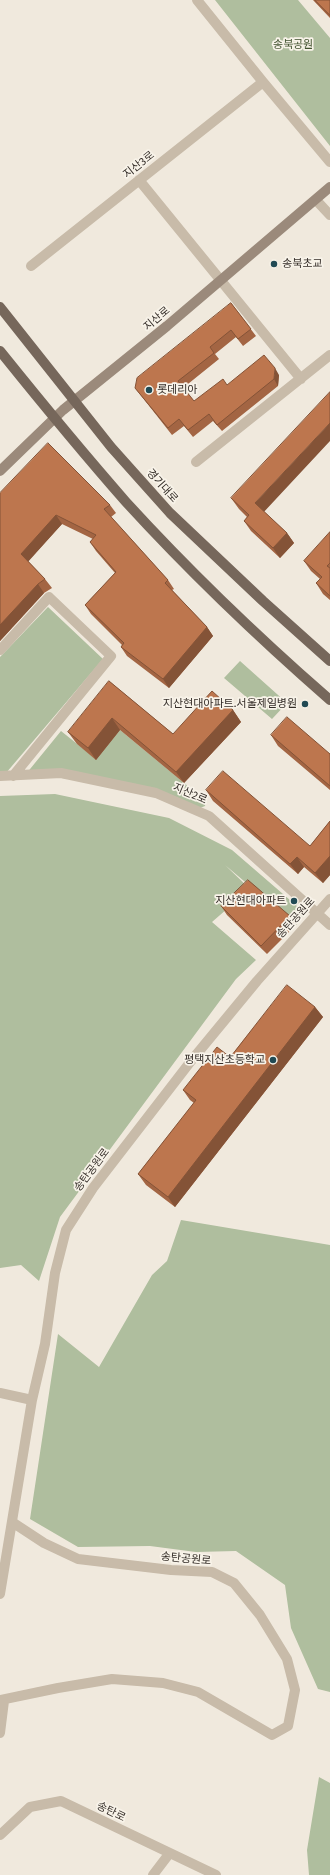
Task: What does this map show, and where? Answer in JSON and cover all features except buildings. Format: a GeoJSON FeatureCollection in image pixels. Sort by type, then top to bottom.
{"type":"FeatureCollection","features":[{"type":"Feature","properties":{"kind":"main road","name":"지산로"},"geometry":{"type":"LineString","coordinates":[[0,471],[74,401],[220,282],[330,187]]}},
{"type":"Feature","properties":{"kind":"main road","name":"경기대로"},"geometry":{"type":"LineString","coordinates":[[0,306],[111,447],[170,513],[263,601],[330,661]]}},
{"type":"Feature","properties":{"kind":"main road"},"geometry":{"type":"LineString","coordinates":[[0,351],[126,501],[220,598],[330,700]]}},
{"type":"Feature","properties":{"kind":"street"},"geometry":{"type":"LineString","coordinates":[[197,0],[330,162]]}},
{"type":"Feature","properties":{"kind":"street","name":"지산3로"},"geometry":{"type":"LineString","coordinates":[[31,266],[263,82]]}},
{"type":"Feature","properties":{"kind":"street"},"geometry":{"type":"LineString","coordinates":[[139,180],[220,282],[301,379]]}},
{"type":"Feature","properties":{"kind":"street"},"geometry":{"type":"LineString","coordinates":[[316,200],[330,215]]}},
{"type":"Feature","properties":{"kind":"street"},"geometry":{"type":"LineString","coordinates":[[196,462],[330,355]]}},
{"type":"Feature","properties":{"kind":"street"},"geometry":{"type":"LineString","coordinates":[[0,650],[49,597],[111,656],[13,776]]}},
{"type":"Feature","properties":{"kind":"street","name":"지산2로"},"geometry":{"type":"LineString","coordinates":[[0,776],[60,773],[156,793],[210,816],[330,925]]}},
{"type":"Feature","properties":{"kind":"street","name":"송탄공원로"},"geometry":{"type":"LineString","coordinates":[[0,1594],[32,1400],[45,1344],[55,1273],[66,1230],[93,1188],[191,1061],[257,981],[330,899]]}},
{"type":"Feature","properties":{"kind":"street"},"geometry":{"type":"LineString","coordinates":[[0,1393],[32,1400]]}},
{"type":"Feature","properties":{"kind":"street","name":"송탄공원로"},"geometry":{"type":"LineString","coordinates":[[2,1701],[58,1688],[112,1679],[163,1683],[198,1692],[272,1736],[288,1726],[295,1690],[287,1659],[260,1616],[234,1583],[212,1572],[163,1569],[78,1559],[44,1543],[12,1522]]}},
{"type":"Feature","properties":{"kind":"street"},"geometry":{"type":"LineString","coordinates":[[0,1733],[2,1701]]}},
{"type":"Feature","properties":{"kind":"street","name":"송탄로"},"geometry":{"type":"LineString","coordinates":[[0,1835],[30,1807],[61,1801],[169,1854],[216,1875]]}},
{"type":"Feature","properties":{"kind":"street"},"geometry":{"type":"LineString","coordinates":[[153,1875],[169,1854]]}},
{"type":"Feature","properties":{"kind":"green space","name":"송북공원"},"geometry":{"type":"Polygon","coordinates":[[[215,0],[298,0],[330,38],[330,146],[215,0]]]}},
{"type":"Feature","properties":{"kind":"green space"},"geometry":{"type":"Polygon","coordinates":[[[48,607],[103,659],[6,773],[0,772],[0,657],[48,607]]]}},
{"type":"Feature","properties":{"kind":"green space"},"geometry":{"type":"Polygon","coordinates":[[[240,661],[287,703],[272,719],[224,678],[240,661]]]}},
{"type":"Feature","properties":{"kind":"green space"},"geometry":{"type":"Polygon","coordinates":[[[120,730],[206,801],[205,806],[200,808],[142,787],[26,774],[61,731],[96,759],[120,730]]]}},
{"type":"Feature","properties":{"kind":"green space"},"geometry":{"type":"Polygon","coordinates":[[[55,794],[169,818],[232,850],[305,913],[296,925],[225,865],[250,889],[212,922],[256,960],[236,979],[60,1217],[39,1281],[21,1265],[0,1268],[0,796],[55,794]]]}},
{"type":"Feature","properties":{"kind":"green space"},"geometry":{"type":"Polygon","coordinates":[[[181,1220],[330,1245],[330,1692],[318,1689],[291,1628],[285,1585],[236,1551],[196,1552],[150,1546],[78,1547],[30,1519],[58,1334],[99,1367],[152,1275],[167,1261],[181,1220]]]}},
{"type":"Feature","properties":{"kind":"green space"},"geometry":{"type":"Polygon","coordinates":[[[319,1777],[330,1783],[330,1875],[309,1875],[307,1850],[319,1777]]]}},
{"type":"Feature","properties":{"kind":"place","name":"송북초교"},"geometry":{"type":"Point","coordinates":[274,264]}},
{"type":"Feature","properties":{"kind":"place","name":"롯데리아"},"geometry":{"type":"Point","coordinates":[149,390]}},
{"type":"Feature","properties":{"kind":"place","name":"지산현대아파트.서울제일병원"},"geometry":{"type":"Point","coordinates":[305,704]}},
{"type":"Feature","properties":{"kind":"place","name":"지산현대아파트"},"geometry":{"type":"Point","coordinates":[294,901]}},
{"type":"Feature","properties":{"kind":"place","name":"평택지산초등학교"},"geometry":{"type":"Point","coordinates":[273,1060]}}]}
